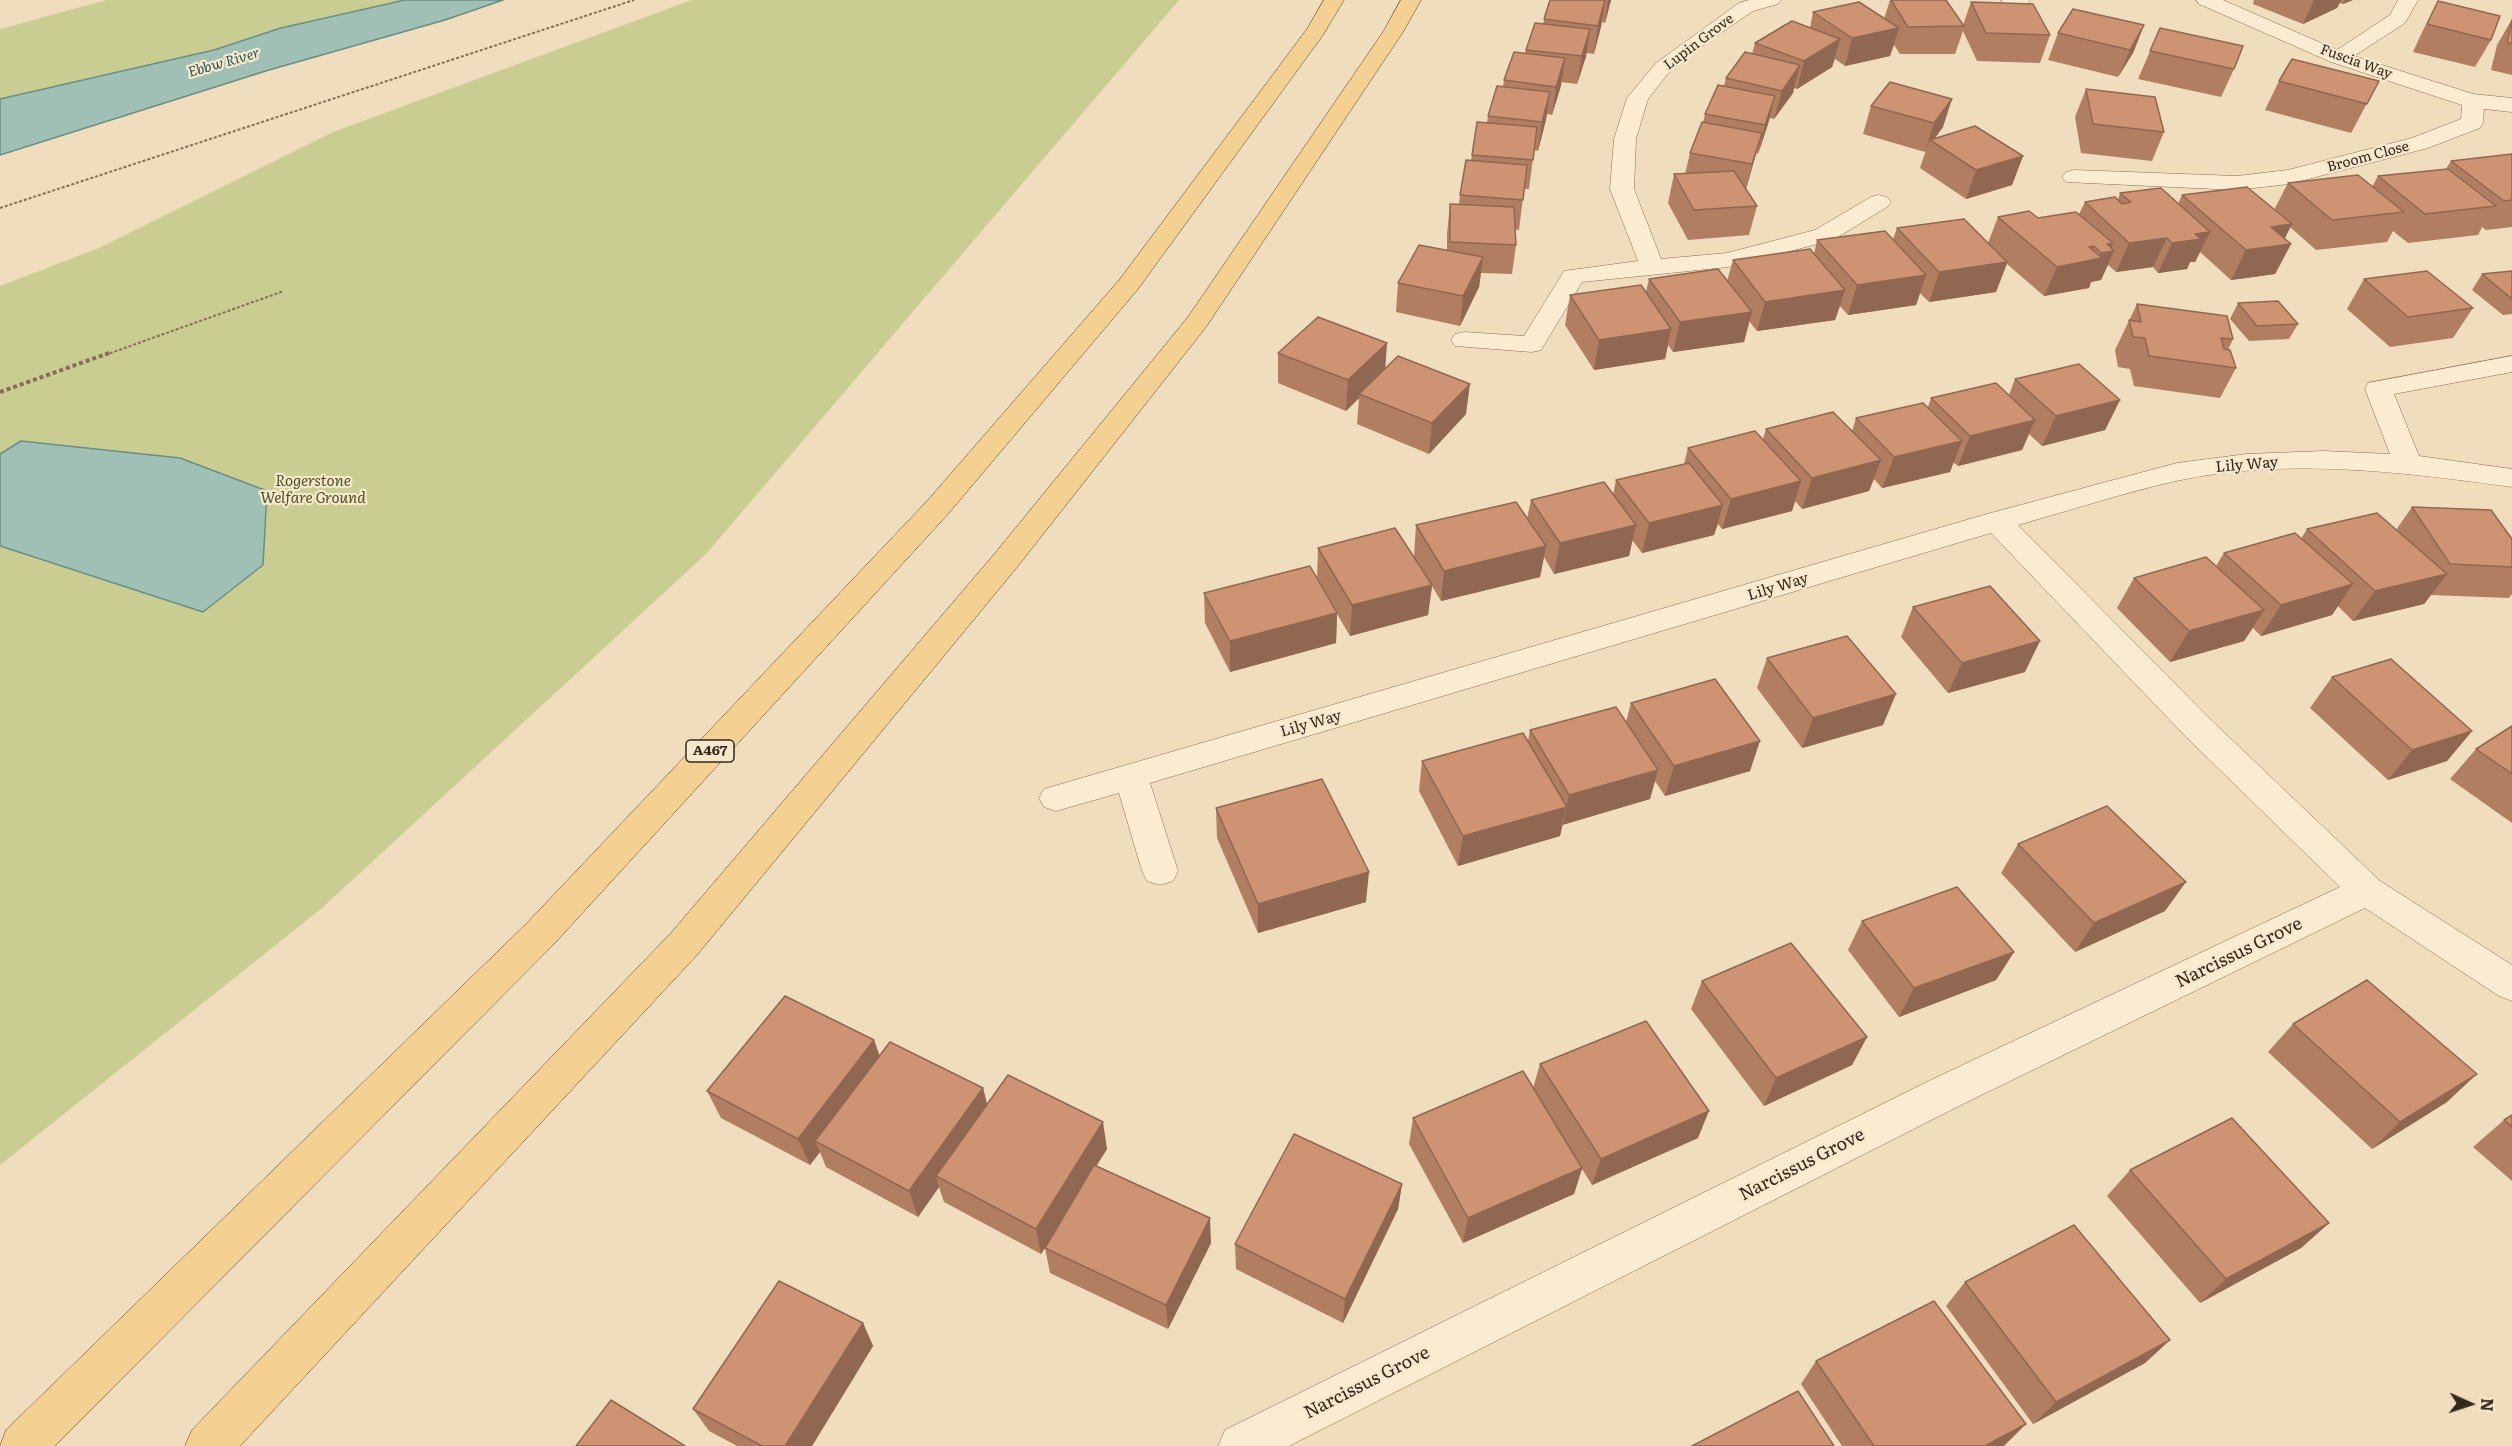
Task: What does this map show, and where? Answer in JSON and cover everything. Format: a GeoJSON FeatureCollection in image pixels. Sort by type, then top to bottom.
{"type":"FeatureCollection","features":[{"type":"Feature","properties":{"kind":"main road","name":"A467"},"geometry":{"type":"LineString","coordinates":[[22,1446],[540,934],[938,507],[1129,284],[1316,31],[1334,0]]}},
{"type":"Feature","properties":{"kind":"main road"},"geometry":{"type":"LineString","coordinates":[[208,1446],[684,944],[1007,559],[1197,322],[1393,32],[1411,0]]}},
{"type":"Feature","properties":{"kind":"street","name":"Lupin Grove"},"geometry":{"type":"LineString","coordinates":[[1652,267],[1622,189],[1625,139],[1638,98],[1664,67],[1699,39],[1746,7],[1771,0]]}},
{"type":"Feature","properties":{"kind":"street"},"geometry":{"type":"LineString","coordinates":[[2011,0],[2020,0]]}},
{"type":"Feature","properties":{"kind":"street","name":"Fuscia Way"},"geometry":{"type":"LineString","coordinates":[[2206,0],[2338,58],[2474,101],[2512,105]]}},
{"type":"Feature","properties":{"kind":"street"},"geometry":{"type":"LineString","coordinates":[[2338,58],[2398,19],[2408,0]]}},
{"type":"Feature","properties":{"kind":"street","name":"Broom Close"},"geometry":{"type":"LineString","coordinates":[[2074,177],[2237,183],[2289,177],[2420,143],[2472,123],[2474,101]]}},
{"type":"Feature","properties":{"kind":"street"},"geometry":{"type":"LineString","coordinates":[[1464,340],[1532,344],[1573,276],[1728,260],[1824,235],[1879,202]]}},
{"type":"Feature","properties":{"kind":"street"},"geometry":{"type":"LineString","coordinates":[[2408,464],[2378,389],[2512,364]]}},
{"type":"Feature","properties":{"kind":"street","name":"Lily Way"},"geometry":{"type":"LineString","coordinates":[[1056,798],[1997,521],[2177,472],[2247,463],[2323,460],[2408,464],[2512,478]]}},
{"type":"Feature","properties":{"kind":"street"},"geometry":{"type":"LineString","coordinates":[[1997,521],[2198,728],[2367,891],[2512,985]]}},
{"type":"Feature","properties":{"kind":"street"},"geometry":{"type":"LineString","coordinates":[[1131,776],[1160,872]]}},
{"type":"Feature","properties":{"kind":"street","name":"Narcissus Grove"},"geometry":{"type":"LineString","coordinates":[[1240,1446],[1947,1092],[2367,891]]}},
{"type":"Feature","properties":{"kind":"path"},"geometry":{"type":"LineString","coordinates":[[0,208],[634,0]]}},
{"type":"Feature","properties":{"kind":"path"},"geometry":{"type":"LineString","coordinates":[[0,392],[284,291]]}},
{"type":"Feature","properties":{"kind":"green space"},"geometry":{"type":"Polygon","coordinates":[[[107,0],[405,0],[281,28],[214,50],[0,99],[0,29],[107,0]]]}},
{"type":"Feature","properties":{"kind":"green space","name":"Rogerstone Welfare Ground"},"geometry":{"type":"Polygon","coordinates":[[[692,0],[1179,0],[706,554],[322,908],[0,1165],[0,286],[99,248],[333,132],[692,0]]]}},
{"type":"Feature","properties":{"kind":"water","name":"Ebbw River"},"geometry":{"type":"Polygon","coordinates":[[[405,0],[503,0],[445,20],[269,70],[0,155],[0,99],[214,50],[281,28],[405,0]]]}},
{"type":"Feature","properties":{"kind":"water"},"geometry":{"type":"Polygon","coordinates":[[[21,441],[180,458],[267,491],[263,565],[203,612],[0,546],[0,454],[21,441]]]}},
{"type":"Feature","properties":{"kind":"building"},"geometry":{"type":"Polygon","coordinates":[[[1550,0],[1605,0],[1598,26],[1544,19],[1550,0]]]}},
{"type":"Feature","properties":{"kind":"building"},"geometry":{"type":"Polygon","coordinates":[[[1891,0],[1946,0],[1964,26],[1908,27],[1891,0]]]}},
{"type":"Feature","properties":{"kind":"building"},"geometry":{"type":"Polygon","coordinates":[[[2438,1],[2500,16],[2491,40],[2427,24],[2438,1]]]}},
{"type":"Feature","properties":{"kind":"building"},"geometry":{"type":"Polygon","coordinates":[[[1859,2],[1899,28],[1852,38],[1813,12],[1859,2]]]}},
{"type":"Feature","properties":{"kind":"building"},"geometry":{"type":"Polygon","coordinates":[[[1971,2],[2033,4],[2050,35],[1986,33],[1971,2]]]}},
{"type":"Feature","properties":{"kind":"building"},"geometry":{"type":"Polygon","coordinates":[[[2073,9],[2144,25],[2130,50],[2058,33],[2073,9]]]}},
{"type":"Feature","properties":{"kind":"building"},"geometry":{"type":"Polygon","coordinates":[[[2512,20],[2512,44],[2507,42],[2512,20]]]}},
{"type":"Feature","properties":{"kind":"building"},"geometry":{"type":"Polygon","coordinates":[[[1792,21],[1840,39],[1804,61],[1755,43],[1792,21]]]}},
{"type":"Feature","properties":{"kind":"building"},"geometry":{"type":"Polygon","coordinates":[[[1535,23],[1590,29],[1582,56],[1526,50],[1535,23]]]}},
{"type":"Feature","properties":{"kind":"building"},"geometry":{"type":"Polygon","coordinates":[[[2160,28],[2243,46],[2234,69],[2150,51],[2160,28]]]}},
{"type":"Feature","properties":{"kind":"building"},"geometry":{"type":"Polygon","coordinates":[[[1514,52],[1565,58],[1556,87],[1504,80],[1514,52]]]}},
{"type":"Feature","properties":{"kind":"building"},"geometry":{"type":"Polygon","coordinates":[[[1745,52],[1800,65],[1782,91],[1726,78],[1745,52]]]}},
{"type":"Feature","properties":{"kind":"building"},"geometry":{"type":"Polygon","coordinates":[[[2292,59],[2379,81],[2367,104],[2279,81],[2292,59]]]}},
{"type":"Feature","properties":{"kind":"building"},"geometry":{"type":"Polygon","coordinates":[[[1890,82],[1952,99],[1934,123],[1871,106],[1890,82]]]}},
{"type":"Feature","properties":{"kind":"building"},"geometry":{"type":"Polygon","coordinates":[[[1718,85],[1775,96],[1765,125],[1705,114],[1718,85]]]}},
{"type":"Feature","properties":{"kind":"building"},"geometry":{"type":"Polygon","coordinates":[[[1497,86],[1550,92],[1542,122],[1488,116],[1497,86]]]}},
{"type":"Feature","properties":{"kind":"building"},"geometry":{"type":"Polygon","coordinates":[[[2086,89],[2155,97],[2164,132],[2093,124],[2086,89]]]}},
{"type":"Feature","properties":{"kind":"building"},"geometry":{"type":"Polygon","coordinates":[[[1477,122],[1537,127],[1533,160],[1472,155],[1477,122]]]}},
{"type":"Feature","properties":{"kind":"building"},"geometry":{"type":"Polygon","coordinates":[[[1702,122],[1762,133],[1752,164],[1690,153],[1702,122]]]}},
{"type":"Feature","properties":{"kind":"building"},"geometry":{"type":"Polygon","coordinates":[[[1975,126],[2023,156],[1976,170],[1930,140],[1975,126]]]}},
{"type":"Feature","properties":{"kind":"building"},"geometry":{"type":"Polygon","coordinates":[[[2512,154],[2512,200],[2504,201],[2451,161],[2512,154]]]}},
{"type":"Feature","properties":{"kind":"building"},"geometry":{"type":"Polygon","coordinates":[[[1466,160],[1527,165],[1523,200],[1460,195],[1466,160]]]}},
{"type":"Feature","properties":{"kind":"building"},"geometry":{"type":"Polygon","coordinates":[[[2448,169],[2496,206],[2425,214],[2378,176],[2448,169]]]}},
{"type":"Feature","properties":{"kind":"building"},"geometry":{"type":"Polygon","coordinates":[[[1734,171],[1757,206],[1694,210],[1674,174],[1734,171]]]}},
{"type":"Feature","properties":{"kind":"building"},"geometry":{"type":"Polygon","coordinates":[[[2358,175],[2404,212],[2332,220],[2288,183],[2358,175]]]}},
{"type":"Feature","properties":{"kind":"building"},"geometry":{"type":"Polygon","coordinates":[[[2247,187],[2292,224],[2271,227],[2291,244],[2246,250],[2182,195],[2247,187]]]}},
{"type":"Feature","properties":{"kind":"building"},"geometry":{"type":"Polygon","coordinates":[[[2161,188],[2210,232],[2195,234],[2201,239],[2172,243],[2167,238],[2129,243],[2085,202],[2115,197],[2122,204],[2131,202],[2120,193],[2161,188]]]}},
{"type":"Feature","properties":{"kind":"building"},"geometry":{"type":"Polygon","coordinates":[[[1450,204],[1514,207],[1516,245],[1450,242],[1450,204]]]}},
{"type":"Feature","properties":{"kind":"building"},"geometry":{"type":"Polygon","coordinates":[[[2029,211],[2038,218],[2076,212],[2113,243],[2107,244],[2114,251],[2101,253],[2094,246],[2089,247],[2102,258],[2057,267],[1998,217],[2029,211]]]}},
{"type":"Feature","properties":{"kind":"building"},"geometry":{"type":"Polygon","coordinates":[[[1964,219],[2007,262],[1939,272],[1897,228],[1964,219]]]}},
{"type":"Feature","properties":{"kind":"building"},"geometry":{"type":"Polygon","coordinates":[[[1885,231],[1926,275],[1857,285],[1817,240],[1885,231]]]}},
{"type":"Feature","properties":{"kind":"building"},"geometry":{"type":"Polygon","coordinates":[[[1419,245],[1483,257],[1463,296],[1398,283],[1419,245]]]}},
{"type":"Feature","properties":{"kind":"building"},"geometry":{"type":"Polygon","coordinates":[[[1810,249],[1845,290],[1765,302],[1733,260],[1810,249]]]}},
{"type":"Feature","properties":{"kind":"building"},"geometry":{"type":"Polygon","coordinates":[[[1718,269],[1752,312],[1680,322],[1649,279],[1718,269]]]}},
{"type":"Feature","properties":{"kind":"building"},"geometry":{"type":"Polygon","coordinates":[[[2427,271],[2473,308],[2408,317],[2364,279],[2427,271]]]}},
{"type":"Feature","properties":{"kind":"building"},"geometry":{"type":"Polygon","coordinates":[[[2512,271],[2512,299],[2482,274],[2512,271]]]}},
{"type":"Feature","properties":{"kind":"building"},"geometry":{"type":"Polygon","coordinates":[[[1641,285],[1671,329],[1599,340],[1570,295],[1641,285]]]}},
{"type":"Feature","properties":{"kind":"building"},"geometry":{"type":"Polygon","coordinates":[[[2278,301],[2298,324],[2257,326],[2238,303],[2278,301]]]}},
{"type":"Feature","properties":{"kind":"building"},"geometry":{"type":"Polygon","coordinates":[[[2137,304],[2227,316],[2233,339],[2221,338],[2224,349],[2230,350],[2236,368],[2149,356],[2145,338],[2133,337],[2129,320],[2141,322],[2137,304]]]}},
{"type":"Feature","properties":{"kind":"building"},"geometry":{"type":"Polygon","coordinates":[[[1318,317],[1387,343],[1348,380],[1278,353],[1318,317]]]}},
{"type":"Feature","properties":{"kind":"building"},"geometry":{"type":"Polygon","coordinates":[[[1398,356],[1470,384],[1432,423],[1359,394],[1398,356]]]}},
{"type":"Feature","properties":{"kind":"building"},"geometry":{"type":"Polygon","coordinates":[[[2079,364],[2120,400],[2056,416],[2015,379],[2079,364]]]}},
{"type":"Feature","properties":{"kind":"building"},"geometry":{"type":"Polygon","coordinates":[[[1996,383],[2035,420],[1970,436],[1931,398],[1996,383]]]}},
{"type":"Feature","properties":{"kind":"building"},"geometry":{"type":"Polygon","coordinates":[[[1923,403],[1962,441],[1894,457],[1856,418],[1923,403]]]}},
{"type":"Feature","properties":{"kind":"building"},"geometry":{"type":"Polygon","coordinates":[[[1833,412],[1881,460],[1812,478],[1766,429],[1833,412]]]}},
{"type":"Feature","properties":{"kind":"building"},"geometry":{"type":"Polygon","coordinates":[[[1755,431],[1801,481],[1731,499],[1688,448],[1755,431]]]}},
{"type":"Feature","properties":{"kind":"building"},"geometry":{"type":"Polygon","coordinates":[[[1689,463],[1723,505],[1649,523],[1616,480],[1689,463]]]}},
{"type":"Feature","properties":{"kind":"building"},"geometry":{"type":"Polygon","coordinates":[[[1604,482],[1636,525],[1560,543],[1531,500],[1604,482]]]}},
{"type":"Feature","properties":{"kind":"building"},"geometry":{"type":"Polygon","coordinates":[[[1516,502],[1546,546],[1444,571],[1416,525],[1516,502]]]}},
{"type":"Feature","properties":{"kind":"building"},"geometry":{"type":"Polygon","coordinates":[[[2412,507],[2491,510],[2512,539],[2512,567],[2450,564],[2412,507]]]}},
{"type":"Feature","properties":{"kind":"building"},"geometry":{"type":"Polygon","coordinates":[[[2377,513],[2447,574],[2375,591],[2307,529],[2377,513]]]}},
{"type":"Feature","properties":{"kind":"building"},"geometry":{"type":"Polygon","coordinates":[[[1395,528],[1432,585],[1352,605],[1318,548],[1395,528]]]}},
{"type":"Feature","properties":{"kind":"building"},"geometry":{"type":"Polygon","coordinates":[[[2295,533],[2353,584],[2281,605],[2224,553],[2295,533]]]}},
{"type":"Feature","properties":{"kind":"building"},"geometry":{"type":"Polygon","coordinates":[[[2206,557],[2264,610],[2189,631],[2134,578],[2206,557]]]}},
{"type":"Feature","properties":{"kind":"building"},"geometry":{"type":"Polygon","coordinates":[[[1310,566],[1337,613],[1230,641],[1204,593],[1310,566]]]}},
{"type":"Feature","properties":{"kind":"building"},"geometry":{"type":"Polygon","coordinates":[[[1990,586],[2040,641],[1962,663],[1913,607],[1990,586]]]}},
{"type":"Feature","properties":{"kind":"building"},"geometry":{"type":"Polygon","coordinates":[[[1847,636],[1896,694],[1813,718],[1767,658],[1847,636]]]}},
{"type":"Feature","properties":{"kind":"building"},"geometry":{"type":"Polygon","coordinates":[[[2391,659],[2472,731],[2412,750],[2332,677],[2391,659]]]}},
{"type":"Feature","properties":{"kind":"building"},"geometry":{"type":"Polygon","coordinates":[[[1715,679],[1760,741],[1674,766],[1631,703],[1715,679]]]}},
{"type":"Feature","properties":{"kind":"building"},"geometry":{"type":"Polygon","coordinates":[[[1616,707],[1658,770],[1569,795],[1530,730],[1616,707]]]}},
{"type":"Feature","properties":{"kind":"building"},"geometry":{"type":"Polygon","coordinates":[[[2512,726],[2512,774],[2476,749],[2512,726]]]}},
{"type":"Feature","properties":{"kind":"building"},"geometry":{"type":"Polygon","coordinates":[[[1523,733],[1567,807],[1463,836],[1422,761],[1523,733]]]}},
{"type":"Feature","properties":{"kind":"building"},"geometry":{"type":"Polygon","coordinates":[[[1322,779],[1369,872],[1258,904],[1216,808],[1322,779]]]}},
{"type":"Feature","properties":{"kind":"building"},"geometry":{"type":"Polygon","coordinates":[[[2107,806],[2186,882],[2094,923],[2018,844],[2107,806]]]}},
{"type":"Feature","properties":{"kind":"building"},"geometry":{"type":"Polygon","coordinates":[[[1957,887],[2014,952],[1914,988],[1862,921],[1957,887]]]}},
{"type":"Feature","properties":{"kind":"building"},"geometry":{"type":"Polygon","coordinates":[[[1791,943],[1867,1037],[1776,1078],[1702,981],[1791,943]]]}},
{"type":"Feature","properties":{"kind":"building"},"geometry":{"type":"Polygon","coordinates":[[[2367,980],[2477,1074],[2400,1122],[2293,1024],[2367,980]]]}},
{"type":"Feature","properties":{"kind":"building"},"geometry":{"type":"Polygon","coordinates":[[[785,996],[874,1040],[798,1139],[707,1091],[785,996]]]}},
{"type":"Feature","properties":{"kind":"building"},"geometry":{"type":"Polygon","coordinates":[[[1646,1021],[1709,1111],[1601,1159],[1540,1064],[1646,1021]]]}},
{"type":"Feature","properties":{"kind":"building"},"geometry":{"type":"Polygon","coordinates":[[[890,1042],[983,1088],[909,1191],[815,1141],[890,1042]]]}},
{"type":"Feature","properties":{"kind":"building"},"geometry":{"type":"Polygon","coordinates":[[[1523,1071],[1582,1168],[1468,1218],[1413,1118],[1523,1071]]]}},
{"type":"Feature","properties":{"kind":"building"},"geometry":{"type":"Polygon","coordinates":[[[1008,1075],[1103,1122],[1036,1229],[936,1176],[1008,1075]]]}},
{"type":"Feature","properties":{"kind":"building"},"geometry":{"type":"Polygon","coordinates":[[[2512,1115],[2512,1127],[2504,1120],[2512,1115]]]}},
{"type":"Feature","properties":{"kind":"building"},"geometry":{"type":"Polygon","coordinates":[[[2232,1118],[2329,1223],[2226,1279],[2130,1170],[2232,1118]]]}},
{"type":"Feature","properties":{"kind":"building"},"geometry":{"type":"Polygon","coordinates":[[[1294,1134],[1402,1184],[1345,1299],[1235,1244],[1294,1134]]]}},
{"type":"Feature","properties":{"kind":"building"},"geometry":{"type":"Polygon","coordinates":[[[1094,1165],[1210,1218],[1166,1305],[1045,1248],[1094,1165]]]}},
{"type":"Feature","properties":{"kind":"building"},"geometry":{"type":"Polygon","coordinates":[[[2074,1225],[2170,1340],[2056,1402],[1965,1282],[2074,1225]]]}},
{"type":"Feature","properties":{"kind":"building"},"geometry":{"type":"Polygon","coordinates":[[[779,1281],[863,1323],[785,1446],[762,1446],[693,1409],[779,1281]]]}},
{"type":"Feature","properties":{"kind":"building"},"geometry":{"type":"Polygon","coordinates":[[[1934,1301],[2026,1424],[1985,1446],[1874,1446],[1816,1361],[1934,1301]]]}},
{"type":"Feature","properties":{"kind":"building"},"geometry":{"type":"Polygon","coordinates":[[[1798,1391],[1834,1446],[1692,1446],[1798,1391]]]}},
{"type":"Feature","properties":{"kind":"building"},"geometry":{"type":"Polygon","coordinates":[[[611,1400],[685,1446],[576,1446],[611,1400]]]}}]}
